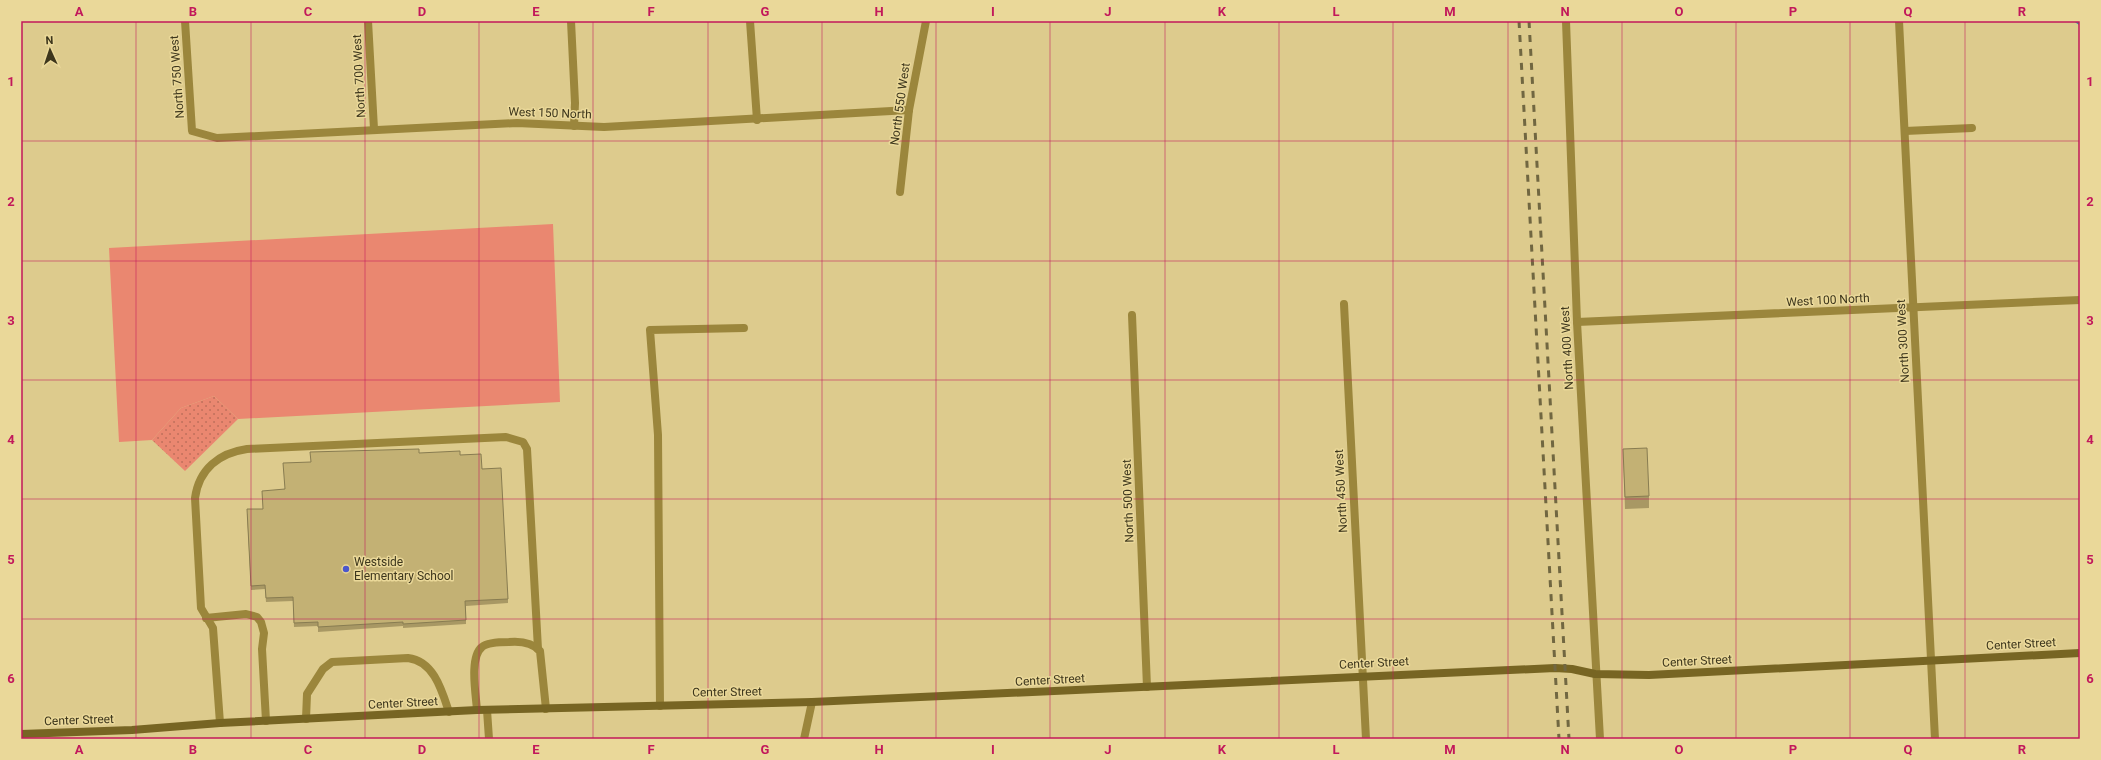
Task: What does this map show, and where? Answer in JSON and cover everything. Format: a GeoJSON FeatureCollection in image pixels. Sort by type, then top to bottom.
{"type":"FeatureCollection","features":[{"type":"Feature","properties":{"kind":"street","name":"North 750 West"},"geometry":{"type":"LineString","coordinates":[[185,21],[192,131]]}},
{"type":"Feature","properties":{"kind":"street","name":"North 700 West"},"geometry":{"type":"LineString","coordinates":[[368,21],[374,129]]}},
{"type":"Feature","properties":{"kind":"street"},"geometry":{"type":"LineString","coordinates":[[571,21],[575,102],[574,126]]}},
{"type":"Feature","properties":{"kind":"street"},"geometry":{"type":"LineString","coordinates":[[750,21],[757,120]]}},
{"type":"Feature","properties":{"kind":"street","name":"North 550 West"},"geometry":{"type":"LineString","coordinates":[[900,192],[909,110],[926,21]]}},
{"type":"Feature","properties":{"kind":"street","name":"North 400 West"},"geometry":{"type":"LineString","coordinates":[[1566,21],[1577,322],[1595,674],[1600,739]]}},
{"type":"Feature","properties":{"kind":"street","name":"North 300 West"},"geometry":{"type":"LineString","coordinates":[[1899,21],[1935,739]]}},
{"type":"Feature","properties":{"kind":"street","name":"West 150 North"},"geometry":{"type":"LineString","coordinates":[[192,131],[217,138],[517,123],[604,127],[757,120],[909,110]]}},
{"type":"Feature","properties":{"kind":"street"},"geometry":{"type":"LineString","coordinates":[[1905,131],[1972,128]]}},
{"type":"Feature","properties":{"kind":"street","name":"West 100 North"},"geometry":{"type":"LineString","coordinates":[[1577,322],[2080,300]]}},
{"type":"Feature","properties":{"kind":"street","name":"North 450 West"},"geometry":{"type":"LineString","coordinates":[[1344,304],[1366,739]]}},
{"type":"Feature","properties":{"kind":"street","name":"North 500 West"},"geometry":{"type":"LineString","coordinates":[[1132,315],[1147,687]]}},
{"type":"Feature","properties":{"kind":"street"},"geometry":{"type":"LineString","coordinates":[[660,706],[658,435],[650,330],[744,328]]}},
{"type":"Feature","properties":{"kind":"street"},"geometry":{"type":"LineString","coordinates":[[220,723],[214,628],[211,622],[206,618],[201,608],[195,498],[196,487],[202,477],[220,457],[229,452],[247,449],[506,437],[523,442],[528,448],[538,649],[540,651],[546,709]]}},
{"type":"Feature","properties":{"kind":"street"},"geometry":{"type":"LineString","coordinates":[[206,618],[246,614],[257,617],[261,622],[264,633],[262,649],[266,721]]}},
{"type":"Feature","properties":{"kind":"street"},"geometry":{"type":"LineString","coordinates":[[477,710],[474,662],[476,653],[481,647],[491,643],[519,641],[528,643],[538,649]]}},
{"type":"Feature","properties":{"kind":"street","name":"Center Street"},"geometry":{"type":"LineString","coordinates":[[21,734],[132,730],[220,723],[306,720],[477,710],[812,702],[1555,668],[1572,669],[1595,674],[1649,675],[2080,653]]}},
{"type":"Feature","properties":{"kind":"street"},"geometry":{"type":"LineString","coordinates":[[306,720],[307,694],[323,669],[332,662],[408,658],[415,659],[426,664],[442,690],[449,712]]}},
{"type":"Feature","properties":{"kind":"street"},"geometry":{"type":"LineString","coordinates":[[804,739],[812,702]]}},
{"type":"Feature","properties":{"kind":"street"},"geometry":{"type":"LineString","coordinates":[[487,710],[489,739]]}},
{"type":"Feature","properties":{"kind":"shaded area"},"geometry":{"type":"Polygon","coordinates":[[[553,224],[560,402],[238,419],[214,396],[181,408],[152,440],[119,442],[109,248],[553,224]]]}},
{"type":"Feature","properties":{"kind":"shaded area"},"geometry":{"type":"Polygon","coordinates":[[[214,396],[238,419],[185,471],[152,440],[181,408],[214,396]]]}},
{"type":"Feature","properties":{"kind":"building"},"geometry":{"type":"Polygon","coordinates":[[[1647,448],[1649,496],[1625,497],[1623,449],[1647,448]]]}},
{"type":"Feature","properties":{"kind":"building"},"geometry":{"type":"Polygon","coordinates":[[[419,449],[419,453],[460,451],[460,455],[481,454],[482,469],[501,468],[508,599],[465,601],[466,620],[318,627],[318,622],[294,623],[293,597],[266,598],[265,585],[251,586],[247,509],[263,509],[262,491],[285,489],[283,463],[311,462],[310,452],[419,449]]]}},
{"type":"Feature","properties":{"kind":"railway"},"geometry":{"type":"LineString","coordinates":[[1519,21],[1559,739]]}},
{"type":"Feature","properties":{"kind":"railway"},"geometry":{"type":"LineString","coordinates":[[1529,21],[1569,739]]}},
{"type":"Feature","properties":{"kind":"place","name":"Westside Elementary School"},"geometry":{"type":"Point","coordinates":[346,569]}}]}
